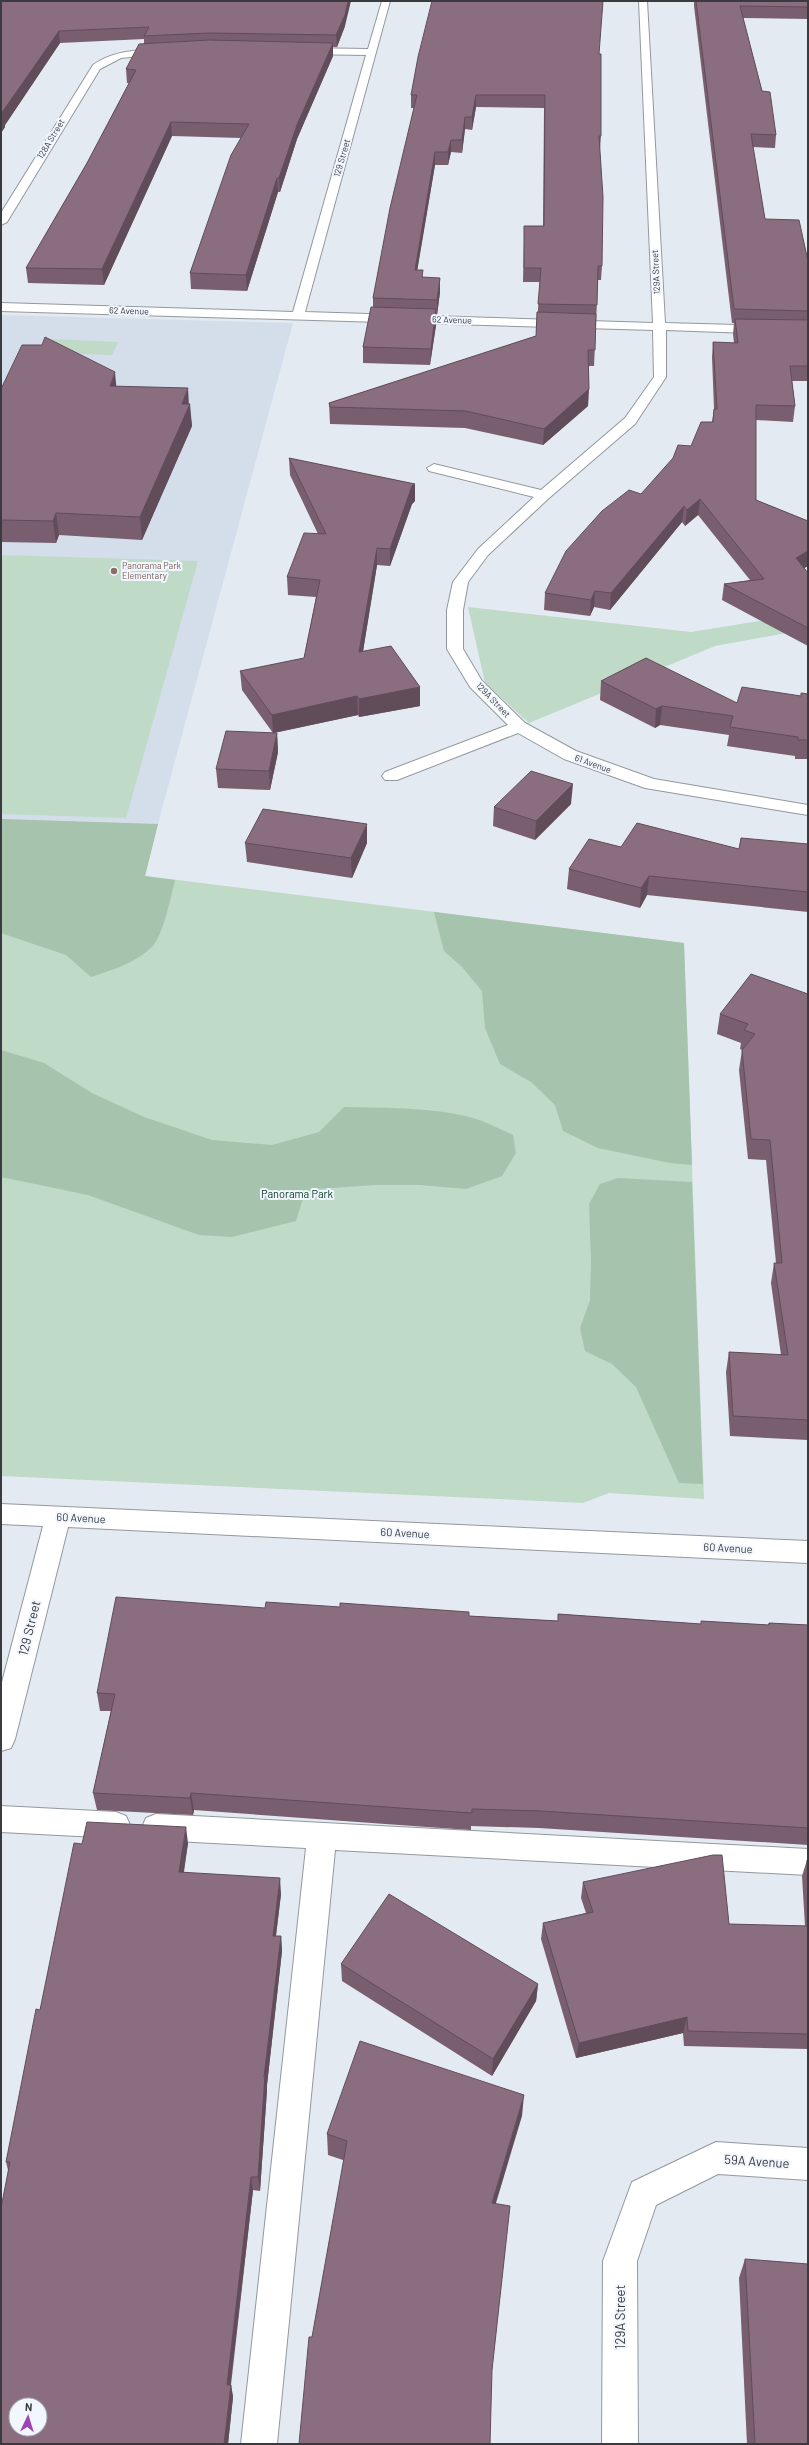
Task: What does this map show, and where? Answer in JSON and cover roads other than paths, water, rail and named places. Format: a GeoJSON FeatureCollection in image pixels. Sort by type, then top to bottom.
{"type":"FeatureCollection","features":[{"type":"Feature","properties":{"kind":"street","name":"129 Street"},"geometry":{"type":"LineString","coordinates":[[298,315],[386,1]]}},
{"type":"Feature","properties":{"kind":"street","name":"129A Street"},"geometry":{"type":"LineString","coordinates":[[519,727],[476,684],[455,649],[455,610],[461,582],[483,552],[544,495],[630,421],[660,377],[659,326],[643,1]]}},
{"type":"Feature","properties":{"kind":"street","name":"128A Street"},"geometry":{"type":"LineString","coordinates":[[1,222],[91,74],[104,60],[127,54],[174,51]]}},
{"type":"Feature","properties":{"kind":"street"},"geometry":{"type":"LineString","coordinates":[[296,51],[372,52]]}},
{"type":"Feature","properties":{"kind":"street","name":"62 Avenue"},"geometry":{"type":"LineString","coordinates":[[1,307],[808,331]]}},
{"type":"Feature","properties":{"kind":"street"},"geometry":{"type":"LineString","coordinates":[[434,468],[544,495]]}},
{"type":"Feature","properties":{"kind":"street"},"geometry":{"type":"LineString","coordinates":[[391,776],[519,727]]}},
{"type":"Feature","properties":{"kind":"street","name":"61 Avenue"},"geometry":{"type":"LineString","coordinates":[[519,727],[570,755],[651,784],[808,810]]}},
{"type":"Feature","properties":{"kind":"street","name":"60 Avenue"},"geometry":{"type":"LineString","coordinates":[[1,1514],[808,1552]]}},
{"type":"Feature","properties":{"kind":"street","name":"129 Street"},"geometry":{"type":"LineString","coordinates":[[1,1739],[58,1517]]}},
{"type":"Feature","properties":{"kind":"street"},"geometry":{"type":"LineString","coordinates":[[1,1819],[808,1862]]}},
{"type":"Feature","properties":{"kind":"street"},"geometry":{"type":"LineString","coordinates":[[259,2444],[322,1836]]}},
{"type":"Feature","properties":{"kind":"street","name":"59A Avenue"},"geometry":{"type":"LineString","coordinates":[[644,2194],[716,2158],[808,2164]]}},
{"type":"Feature","properties":{"kind":"street","name":"129A Street"},"geometry":{"type":"LineString","coordinates":[[620,2444],[620,2261],[644,2194]]}},
{"type":"Feature","properties":{"kind":"place","name":"Panorama Park Elementary"},"geometry":{"type":"Point","coordinates":[114,571]}},
{"type":"Feature","properties":{"kind":"park label","name":"Panorama Park"},"geometry":{"type":"Point","coordinates":[297,1194]}}]}
